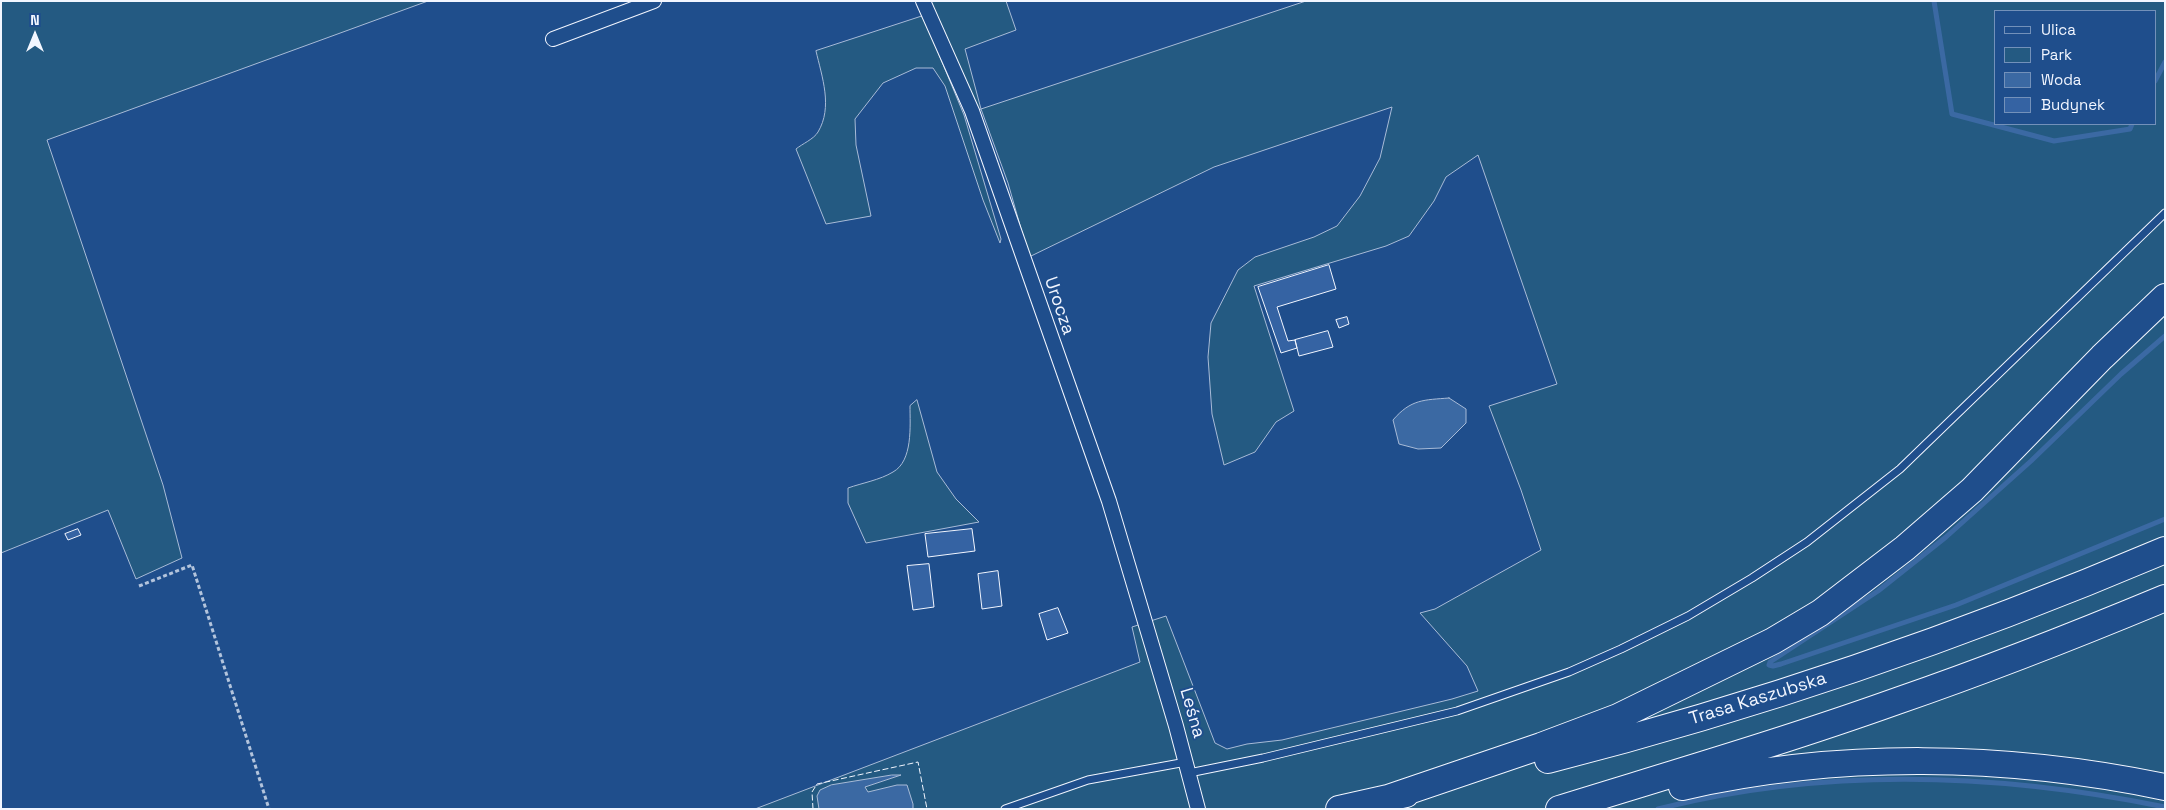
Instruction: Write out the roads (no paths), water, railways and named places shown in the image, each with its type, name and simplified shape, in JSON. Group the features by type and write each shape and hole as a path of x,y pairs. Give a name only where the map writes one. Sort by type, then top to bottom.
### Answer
{"highway":[{"path":"1388,798 1618,717 1773,641 1820,613 1905,548 1972,490 2102,357 2165,297"},
{"name":"Trasa Kaszubska","path":"1339,809 1467,780 1674,726 1835,675 2067,591 2165,550"},
{"path":"1559,809 1897,702 2023,655 2165,598"},
{"path":"1571,809 1738,776 1795,768 1881,762 1936,761 2027,766 2089,773 2165,786"}],"street":[{"path":"552,39 654,1"},
{"name":"Urocza","path":"923,1 972,111 1109,500 1147,627"},
{"name":"Leśna","path":"1147,627 1198,806"}],"lane":[{"path":"1005,809 1088,780 1272,756 1457,711 1568,672 1621,649 1688,616 1752,578 1807,542 1900,469 2165,213"}],"water":[{"path":"1449,398 1466,409 1466,423 1441,448 1418,449 1399,444 1393,420 1400,413 1418,402"},
{"path":"901,775 865,787 868,792 897,785 907,785 913,809 819,809 817,796 820,790 831,785"}],"waterway":[{"path":"1934,1 1952,114 2054,141 2130,129 2132,125"},
{"path":"2156,79 2165,62"},
{"path":"1769,665 1770,662 1878,591 1946,537 2031,461 2121,374 2165,336"},
{"path":"1769,665 1781,664 1956,605 2165,519"},
{"path":"1658,809 1721,795 1784,786 1848,781 1912,780 2039,787 2165,807"}]}
